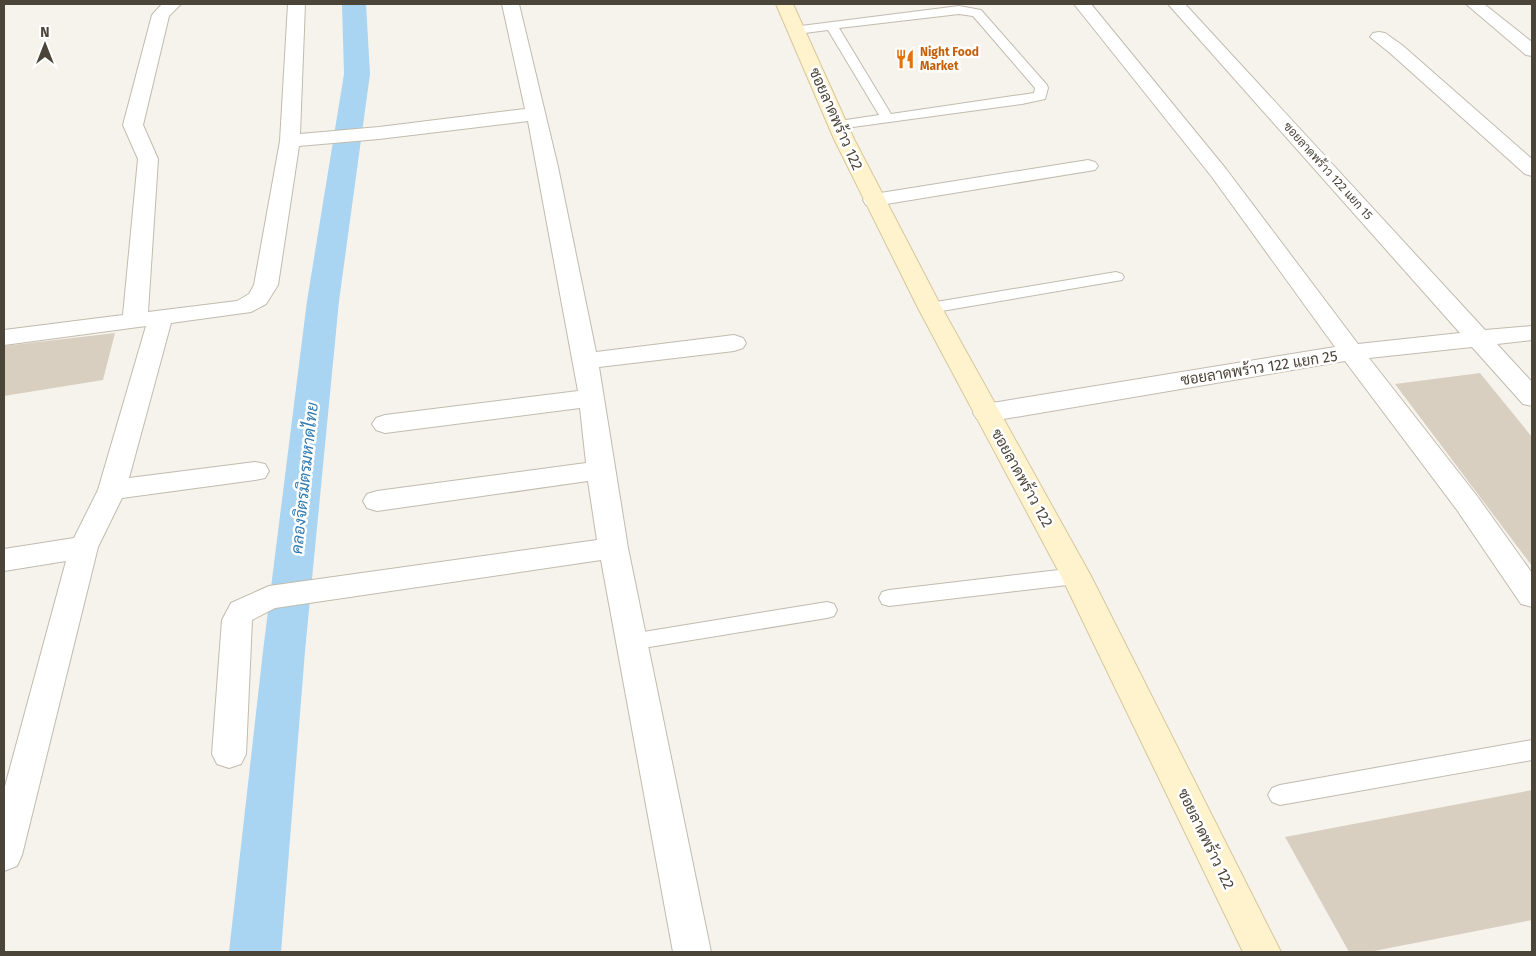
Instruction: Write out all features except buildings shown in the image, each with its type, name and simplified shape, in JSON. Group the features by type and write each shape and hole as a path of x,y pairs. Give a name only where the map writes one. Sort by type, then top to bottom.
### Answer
{"street":[{"path":"4,855 84,547 112,490 148,318 148,159 133,125 161,15 172,4"},
{"path":"4,337 243,307 258,299 266,286 290,141 296,4"},
{"path":"511,4 536,114 585,361 613,548 692,952"},
{"name":"ซอยลาดพร้าว 122","path":"784,4 874,200 986,413 1076,576 1262,952"},
{"path":"1082,4 1219,172 1351,352 1467,503 1532,596"},
{"name":"ซอยลาดพร้าว 122 แยก 15","path":"1176,4 1532,398"},
{"path":"1474,4 1532,51"},
{"path":"1379,37 1396,49 1532,170"},
{"path":"290,141 380,133 536,114"},
{"path":"874,200 1088,166"},
{"name":"ซอยลาดพร้าว 122 แยก 25","path":"986,413 1351,352 1532,333"},
{"path":"585,361 734,342"},
{"path":"385,424 592,398"},
{"path":"377,501 600,470"},
{"path":"112,490 255,471"},
{"path":"4,560 84,547"},
{"path":"229,754 237,620 242,612 269,597 613,548"}],"lane":[{"path":"797,30 959,10 978,13 1042,88 1040,96 1022,100 838,125"},
{"path":"832,26 887,118"},
{"path":"930,308 1116,277"},
{"path":"889,598 1076,576"},
{"path":"631,642 827,610"},
{"path":"1280,795 1532,750"}],"waterway":[{"name":"คลองจิตรมิตรมหาดไทย","path":"255,952 284,651 323,301 357,74 354,4"}],"place":[{"name":"Night Food Market","path":"905,59"}]}
